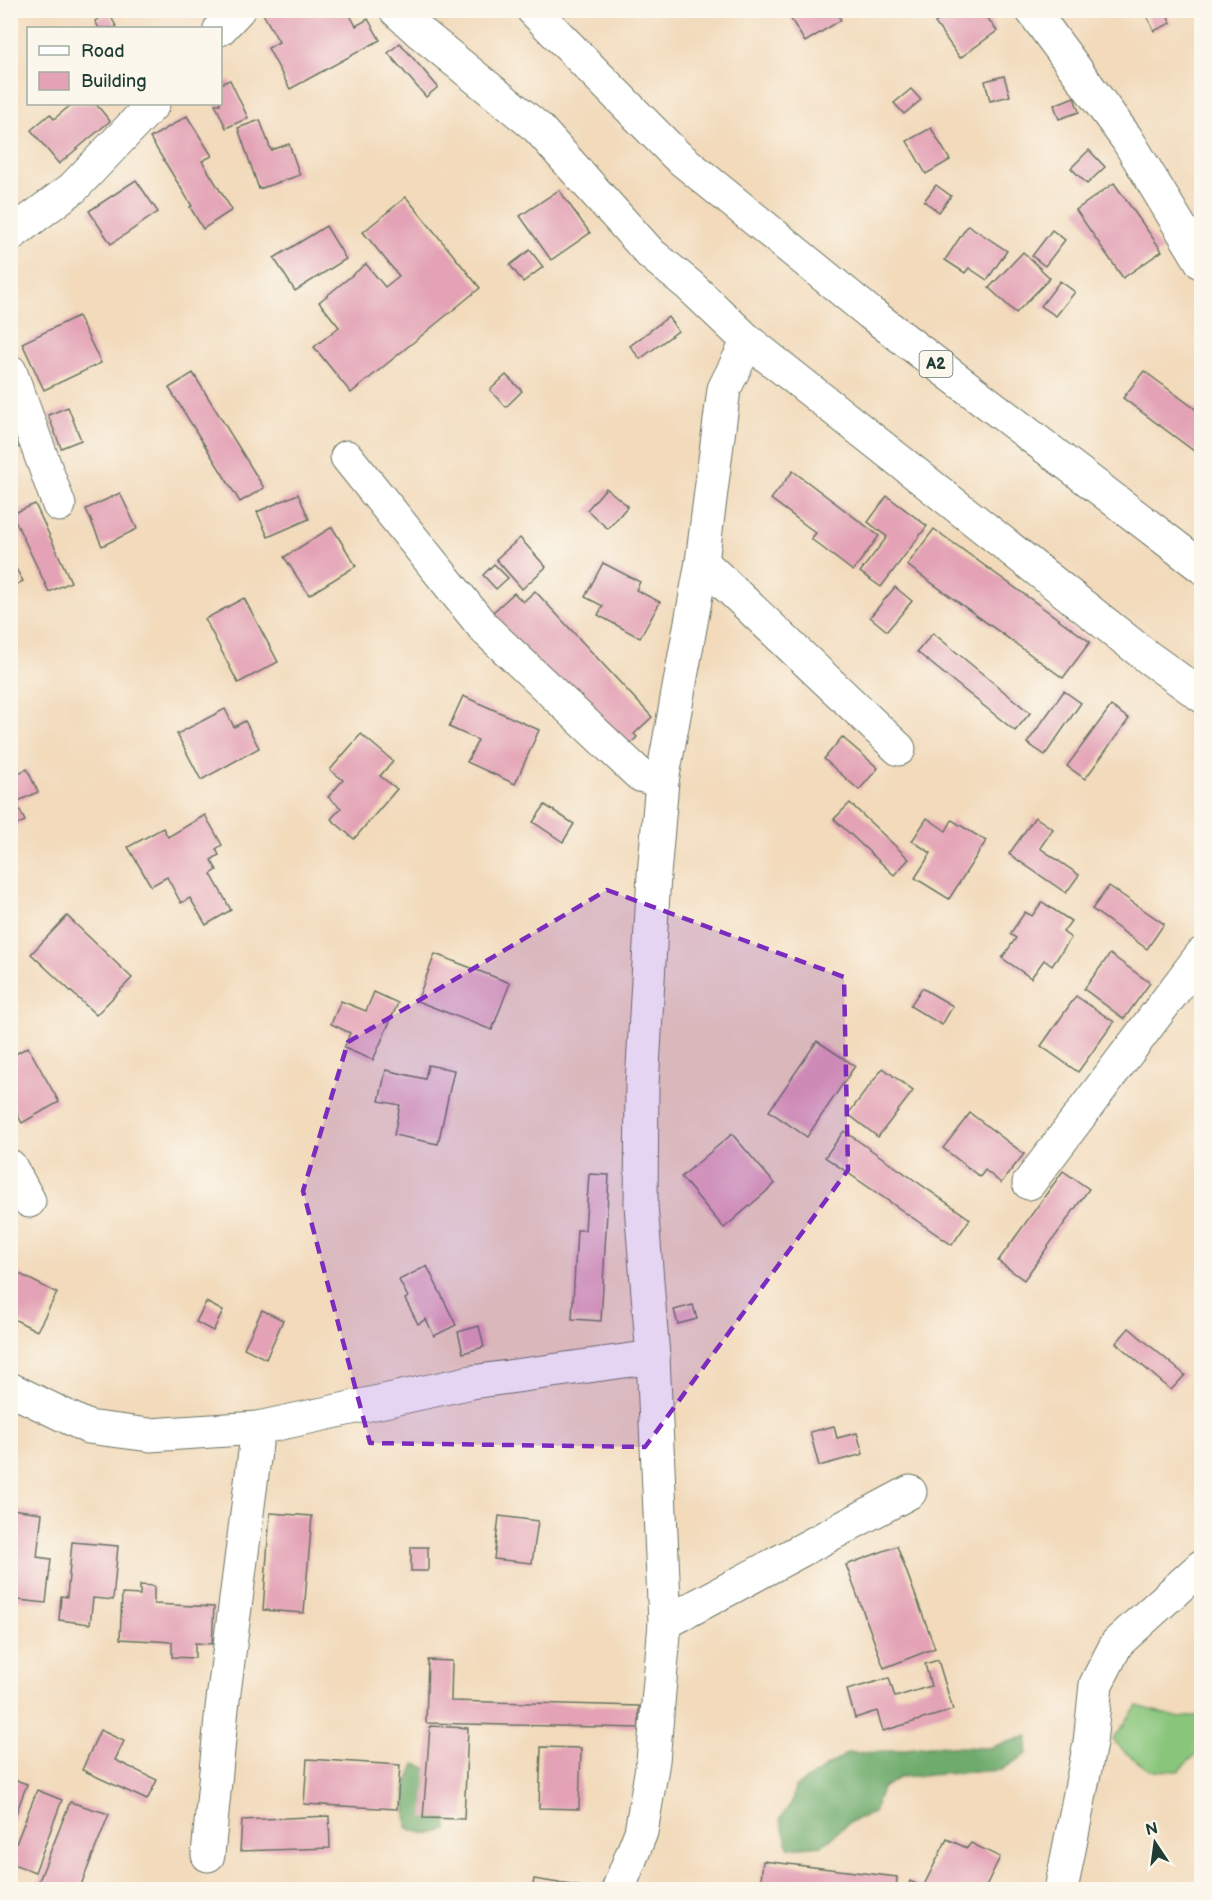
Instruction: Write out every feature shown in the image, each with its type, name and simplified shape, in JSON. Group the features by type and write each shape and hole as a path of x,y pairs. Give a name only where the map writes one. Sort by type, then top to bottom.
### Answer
{"street":[{"path":"222,27 238,10"},
{"path":"396,10 538,128 651,254 689,285 748,341 1145,655 1202,696"},
{"name":"A2","path":"533,10 676,155 870,314 1202,567"},
{"path":"1032,10 1127,139 1202,264"},
{"path":"10,235 73,188 152,105"},
{"path":"618,1890 641,1832 653,1761 665,1623 653,1357 640,1205 642,1085 654,875 662,781 702,562 724,388 748,341"},
{"path":"10,370 59,504"},
{"path":"347,457 485,629 640,775 662,781"},
{"path":"702,562 899,749"},
{"path":"1029,1183 1202,954"},
{"path":"10,1166 29,1201"},
{"path":"10,1389 88,1427 150,1435 258,1428 472,1382 653,1357"},
{"path":"208,1855 222,1708 258,1428"},
{"path":"665,1623 910,1492"},
{"path":"1061,1890 1090,1743 1096,1684 1117,1643 1202,1566"}],"highlighted area":[{"path":"607,890 844,977 848,1170 645,1447 370,1443 303,1191 348,1042"}],"green space":[{"path":"1137,1706 1180,1718 1201,1715 1201,1750 1178,1771 1149,1770 1113,1740"},
{"path":"1028,1736 1027,1754 1001,1770 900,1777 882,1788 873,1813 849,1822 823,1845 789,1848 780,1819 792,1802 795,1787 848,1753 883,1752 929,1746 988,1748"},
{"path":"415,1764 427,1768 447,1818 447,1830 426,1833 407,1827 405,1790"}],"building":[{"path":"264,10 347,10 356,26 368,19 380,40 290,89 268,48 279,42 262,12"},
{"path":"798,10 835,10 841,20 805,42 789,16"},
{"path":"952,10 982,10 997,31 960,58 935,23"},
{"path":"1144,10 1165,10 1171,23 1154,31"},
{"path":"109,13 116,27 98,27 95,21"},
{"path":"400,43 438,87 426,97 388,53"},
{"path":"1004,76 1010,96 990,101 985,81"},
{"path":"230,80 248,118 226,128 215,105 222,105 222,83"},
{"path":"911,89 921,100 904,114 894,103"},
{"path":"1074,97 1079,112 1059,119 1054,105"},
{"path":"71,105 97,105 110,121 59,164 31,130 50,114 54,119"},
{"path":"187,116 212,156 202,161 232,210 203,229 190,207 192,206 150,138"},
{"path":"260,120 271,150 289,144 300,175 259,189 238,128"},
{"path":"931,128 950,160 926,174 907,141"},
{"path":"1089,150 1105,167 1087,184 1071,168"},
{"path":"136,180 158,212 111,244 89,211"},
{"path":"1114,183 1162,251 1123,278 1076,210"},
{"path":"936,185 951,196 939,212 924,201"},
{"path":"559,190 590,233 551,260 520,216"},
{"path":"406,197 480,288 351,393 314,347 339,327 319,302 366,264 385,287 399,276 363,232"},
{"path":"968,225 1007,251 987,280 969,268 965,273 945,260"},
{"path":"326,226 346,259 295,291 274,258"},
{"path":"1052,230 1065,240 1045,266 1032,256"},
{"path":"530,250 543,267 523,282 510,265"},
{"path":"1023,252 1050,278 1016,313 989,288"},
{"path":"1060,281 1075,292 1056,316 1041,306"},
{"path":"78,316 101,363 44,390 22,343"},
{"path":"668,317 678,331 640,359 630,346"},
{"path":"1144,371 1202,414 1202,457 1123,398"},
{"path":"193,373 264,488 240,502 169,388"},
{"path":"506,375 522,391 506,407 490,390"},
{"path":"68,407 81,440 61,448 48,415"},
{"path":"10,420 20,447 10,450"},
{"path":"793,471 879,536 853,571 811,539 816,533 771,499"},
{"path":"606,488 628,506 608,529 587,510"},
{"path":"120,493 137,529 102,546 86,509"},
{"path":"298,494 309,519 268,537 257,512"},
{"path":"887,496 927,526 881,587 860,572 887,537 868,522"},
{"path":"35,504 71,582 49,592 12,514"},
{"path":"332,527 356,566 309,595 284,557"},
{"path":"934,529 1090,642 1063,678 907,565"},
{"path":"520,538 546,567 522,589 496,559"},
{"path":"10,558 23,581 10,588"},
{"path":"603,563 640,582 636,590 660,602 640,638 598,615 603,606 585,597"},
{"path":"494,564 508,578 496,589 483,575"},
{"path":"895,587 912,601 887,631 870,617"},
{"path":"535,591 652,717 634,734 637,737 622,752 492,613 514,593 523,602"},
{"path":"244,598 278,662 238,683 205,619"},
{"path":"933,633 1030,713 1015,731 917,652"},
{"path":"1064,691 1081,703 1045,755 1027,743"},
{"path":"463,696 539,730 515,784 467,762 478,740 449,727"},
{"path":"1111,706 1129,719 1085,779 1067,766"},
{"path":"225,709 234,727 245,721 259,748 201,780 177,734"},
{"path":"361,734 393,761 380,776 397,789 354,839 331,819 341,808 328,797 343,780 330,770"},
{"path":"842,737 878,768 859,790 824,759"},
{"path":"27,769 38,792 16,802 25,821 10,828 10,777"},
{"path":"850,803 909,859 894,875 834,819"},
{"path":"545,805 574,824 563,842 533,822"},
{"path":"205,815 222,845 216,849 219,855 211,860 217,870 211,874 231,910 206,925 190,898 181,903 167,877 151,886 128,847 163,828 168,837"},
{"path":"1035,817 1053,829 1040,848 1079,875 1066,893 1009,854"},
{"path":"927,818 946,831 952,820 986,841 949,899 915,878 931,853 912,841"},
{"path":"1109,886 1164,924 1147,949 1092,909"},
{"path":"1042,902 1071,921 1063,932 1071,938 1052,966 1044,960 1031,978 1002,958 1016,938 1010,934 1025,912 1032,916"},
{"path":"67,916 132,978 96,1015 31,954"},
{"path":"435,954 510,983 492,1030 417,1001"},
{"path":"1110,954 1150,983 1124,1019 1084,989"},
{"path":"922,988 953,1006 942,1025 910,1006"},
{"path":"374,992 398,1003 373,1060 344,1048 350,1033 331,1024 341,1001 366,1011"},
{"path":"1076,996 1114,1022 1078,1072 1041,1046"},
{"path":"817,1041 855,1066 807,1137 769,1111"},
{"path":"28,1047 59,1102 22,1123 10,1102 10,1057"},
{"path":"428,1065 454,1070 438,1144 394,1135 400,1105 379,1101 386,1070 425,1079"},
{"path":"883,1068 913,1091 878,1137 848,1114"},
{"path":"970,1113 1024,1154 1001,1183 985,1170 980,1177 943,1148"},
{"path":"844,1131 970,1219 952,1245 825,1157"},
{"path":"732,1134 775,1184 724,1228 681,1177"},
{"path":"1063,1171 1089,1189 1024,1280 998,1261"},
{"path":"589,1174 609,1175 601,1321 572,1319 577,1230 585,1230"},
{"path":"427,1266 456,1325 434,1336 426,1319 418,1324 405,1299 408,1297 399,1280"},
{"path":"10,1269 57,1293 37,1331 10,1317"},
{"path":"206,1302 223,1311 213,1331 196,1322"},
{"path":"693,1305 697,1319 678,1324 674,1310"},
{"path":"262,1310 283,1320 266,1359 244,1348"},
{"path":"479,1326 484,1347 463,1353 458,1332"},
{"path":"1129,1328 1185,1375 1171,1390 1116,1343"},
{"path":"834,1426 837,1438 857,1433 863,1454 819,1466 810,1432"},
{"path":"10,1509 42,1513 37,1557 51,1559 46,1603 10,1599"},
{"path":"270,1513 312,1516 304,1613 263,1610"},
{"path":"499,1516 538,1521 532,1563 494,1559"},
{"path":"72,1542 118,1546 113,1600 93,1598 90,1624 59,1620 61,1596 67,1597"},
{"path":"897,1546 935,1648 884,1668 846,1565"},
{"path":"411,1547 428,1547 428,1571 411,1571"},
{"path":"140,1585 154,1586 154,1604 214,1607 212,1644 195,1643 195,1658 172,1657 172,1642 120,1639 122,1594 140,1595"},
{"path":"428,1660 452,1661 451,1701 639,1706 639,1728 426,1723"},
{"path":"938,1660 953,1710 883,1731 877,1711 855,1718 847,1690 889,1678 895,1697 931,1686 925,1664"},
{"path":"430,1726 468,1728 464,1819 423,1818"},
{"path":"100,1730 124,1741 115,1760 157,1780 147,1800 82,1770"},
{"path":"541,1747 581,1748 579,1809 539,1808"},
{"path":"307,1759 400,1765 397,1809 304,1804"},
{"path":"10,1778 27,1784 11,1827 10,1827"},
{"path":"37,1790 62,1800 35,1872 10,1863 10,1859"},
{"path":"70,1802 109,1814 79,1890 45,1890 37,1886"},
{"path":"329,1816 330,1848 240,1851 242,1820"},
{"path":"947,1839 967,1848 971,1843 1000,1857 984,1890 906,1890 910,1881 923,1887"},
{"path":"763,1861 897,1877 896,1890 778,1890 760,1887"},
{"path":"534,1879 583,1887 583,1890 532,1890"}]}
